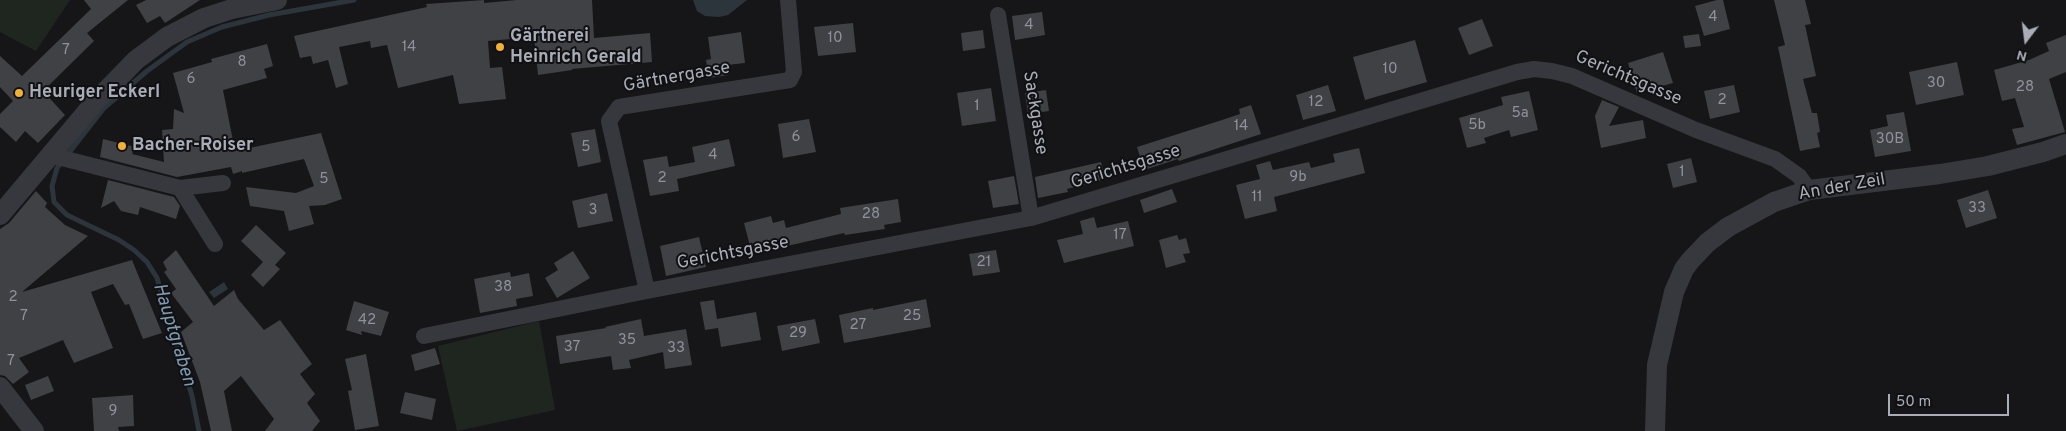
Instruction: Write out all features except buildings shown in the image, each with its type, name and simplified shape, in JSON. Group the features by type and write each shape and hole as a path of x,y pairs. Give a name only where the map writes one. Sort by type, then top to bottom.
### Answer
{"street":[{"name":"Gärtnergasse","path":"647,291 609,121 620,107 790,80 794,72 788,0"},
{"path":"0,216 96,101 136,60 167,37 204,18 265,1"},
{"name":"Sackgasse","path":"998,15 1031,218"},
{"name":"Gerichtsgasse","path":"424,336 647,291 1031,218 1516,72 1534,69 1552,70 1572,76 1696,130 1775,159 1799,176 1809,190"},
{"name":"An der Zeil","path":"1655,431 1657,365 1669,310 1684,269 1702,247 1728,227 1772,203 1809,190 1940,174 1988,166 2066,144"},
{"path":"50,155 180,188 223,183"},
{"path":"180,188 215,244"},
{"path":"0,387 34,431"}],"shaded area":[{"path":"0,0 70,0 36,51 0,32"},
{"path":"693,0 747,0 728,15 719,17 705,16 697,11"},
{"path":"224,282 228,289 214,298 209,292"},
{"path":"539,321 555,410 457,431 438,346"}],"waterway":[{"name":"Hauptgraben","path":"199,431 192,396 157,278 147,262 134,250 119,240 67,215 54,202 52,186 57,168 104,108 147,71 187,42 222,27 269,15 354,0"}],"place":[{"name":"Gärtnerei Heinrich Gerald","path":"500,47"},
{"name":"Heuriger Eckerl","path":"19,93"},
{"name":"Bacher-Roiser","path":"122,146"}]}
